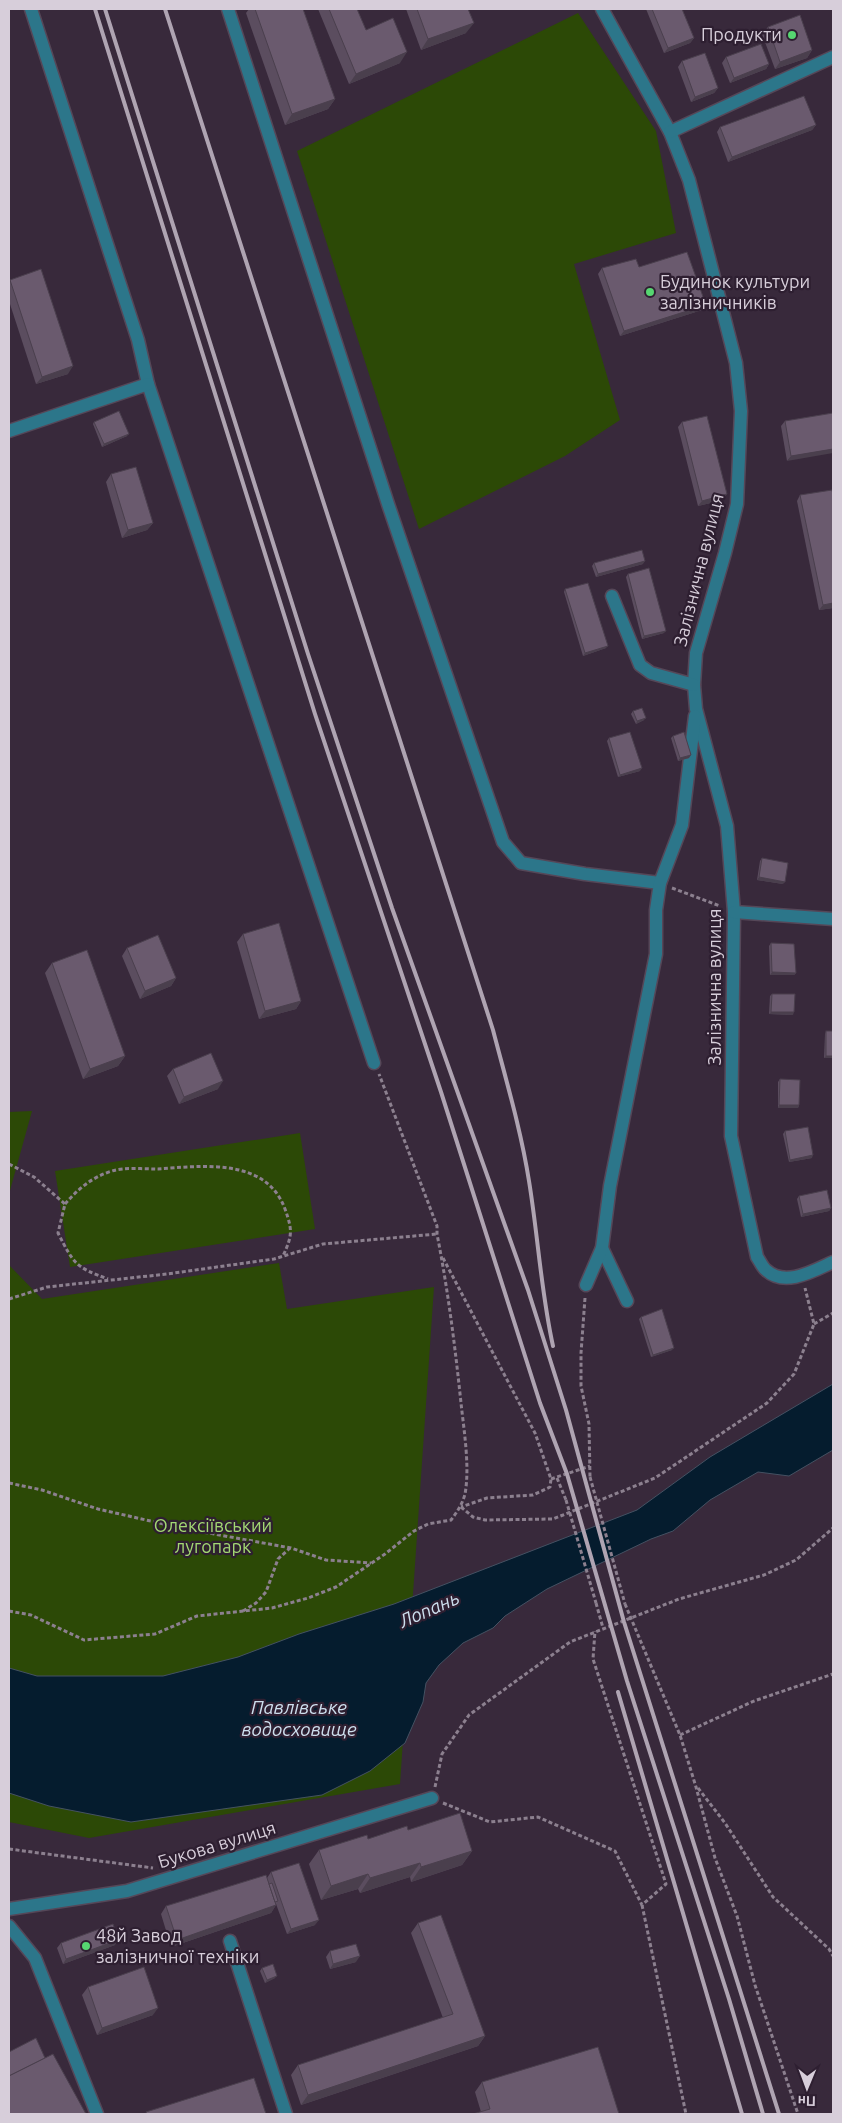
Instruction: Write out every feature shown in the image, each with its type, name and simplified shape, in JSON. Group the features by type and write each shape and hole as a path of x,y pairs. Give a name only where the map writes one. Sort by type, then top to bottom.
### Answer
{"street":[{"path":"31,9 138,340 148,384 374,1063"},
{"path":"228,9 388,504 503,842 522,863 585,874 660,883"},
{"name":"Залізнична вулиця","path":"602,9 670,132 689,180 736,362 741,410 737,504 696,653 694,685 696,709 727,826 734,912 731,1136 757,1257 766,1271 781,1278 801,1276"},
{"path":"670,132 833,57"},
{"path":"9,431 148,384"},
{"path":"612,596 640,665 651,673 694,685"},
{"path":"586,1284 602,1248 610,1186 656,954 656,910 660,883 682,825 696,709"},
{"path":"734,912 833,918"},
{"path":"602,1248 627,1301"},
{"path":"801,1276 833,1262"},
{"name":"Букова вулиця","path":"9,1910 127,1891 432,1798"},
{"path":"9,1926 35,1958 97,2114"},
{"path":"230,1941 286,2114"}],"path":[{"path":"660,883 734,912"},
{"path":"9,1611 30,1615 84,1640 155,1634 197,1616 272,1608 308,1598 336,1587 414,1531 428,1524 451,1520 461,1507 465,1492 465,1438 453,1327 437,1226 374,1063"},
{"path":"9,1164 34,1177 66,1204"},
{"path":"111,1280 89,1272 72,1260 58,1233 66,1204 82,1185 112,1171 214,1166 250,1172 271,1185 283,1203 291,1226 291,1238 283,1256"},
{"path":"9,1299 48,1287 186,1272 283,1256 323,1244 437,1234"},
{"path":"441,1254 535,1433 551,1479 550,1487 533,1494 487,1498 461,1507"},
{"path":"461,1507 473,1517 485,1520 553,1519 655,1478 767,1403 794,1374 814,1324 801,1276"},
{"path":"586,1284 581,1353 581,1386 589,1424 590,1477 625,1604 680,1735 696,1787 714,1858 737,1916 755,1985 798,2114"},
{"path":"814,1324 833,1313"},
{"path":"551,1479 590,1466"},
{"path":"557,1478 566,1500 603,1628"},
{"path":"9,1483 42,1490 98,1509 182,1528 291,1548 326,1560 371,1563"},
{"path":"686,2114 642,1905 615,1851 538,1817 490,1822 432,1798 442,1754 469,1715 570,1642 678,1599 764,1575 796,1560 833,1528"},
{"path":"242,1611 256,1603 266,1592 278,1559 291,1548"},
{"path":"595,1631 593,1658 666,1884 642,1905"},
{"path":"680,1735 754,1702 833,1674"},
{"path":"696,1787 726,1823 773,1897 829,1949 833,1956"},
{"path":"9,1849 159,1868"}],"green space":[{"path":"578,13 656,131 676,233 574,264 620,420 565,456 419,529 297,151"},
{"path":"32,1111 9,1194 9,1112"},
{"path":"300,1133 315,1229 70,1267 55,1171"},
{"name":"Олексіївський лугопарк","path":"279,1263 287,1309 434,1287 400,1784 89,1838 9,1822 9,1265 42,1299"}],"water":[{"name":"Павлівське водосховище","path":"833,1384 833,1450 789,1476 758,1472 710,1500 673,1531 651,1539 547,1589 505,1616 493,1628 463,1643 439,1665 426,1683 423,1702 405,1743 370,1771 322,1795 131,1822 49,1806 9,1793 9,1668 37,1676 163,1676 238,1657 299,1634 394,1604 637,1510 710,1457"}],"building":[{"path":"255,9 303,9 335,99 292,114"},
{"path":"329,9 357,9 366,30 393,18 407,52 356,74"},
{"path":"417,9 468,9 474,23 428,39"},
{"path":"652,9 682,9 694,38 668,48"},
{"path":"800,15 812,50 780,62 768,27"},
{"path":"761,44 769,64 734,78 726,57"},
{"path":"705,53 718,88 695,97 682,61"},
{"path":"804,96 816,125 732,157 720,127"},
{"name":"Будинок культури залізничників","path":"687,252 706,305 624,331 602,268 636,259 639,267"},
{"path":"41,269 73,366 42,377 10,280"},
{"path":"119,411 129,434 104,444 94,422"},
{"path":"833,413 833,449 791,456 785,421"},
{"path":"707,416 727,494 702,501 682,422"},
{"path":"136,467 153,523 128,530 111,474"},
{"path":"832,490 833,603 823,605 800,495"},
{"path":"642,550 645,561 598,574 594,563"},
{"path":"649,568 666,631 644,636 628,574"},
{"path":"588,583 608,646 585,653 565,589"},
{"path":"642,708 646,718 637,721 633,711"},
{"path":"630,732 642,768 620,775 609,738"},
{"path":"684,732 691,755 680,758 673,736"},
{"path":"762,858 788,863 785,882 759,877"},
{"path":"279,923 301,1001 265,1011 243,934"},
{"path":"158,935 176,978 145,991 127,948"},
{"path":"771,943 794,944 796,973 772,972"},
{"path":"87,950 125,1056 90,1069 52,963"},
{"path":"772,994 795,994 794,1012 771,1012"},
{"path":"826,1031 833,1031 833,1056 826,1056"},
{"path":"211,1053 223,1081 184,1097 173,1069"},
{"path":"780,1079 800,1080 799,1105 779,1105"},
{"path":"808,1127 813,1155 790,1160 785,1131"},
{"path":"827,1190 831,1208 803,1214 799,1196"},
{"path":"662,1309 674,1348 653,1355 641,1317"},
{"path":"460,1813 472,1851 421,1867 420,1863 370,1878 368,1874 331,1886 319,1850 367,1835 368,1839 407,1826 408,1830"},
{"path":"299,1863 319,1920 291,1929 271,1872"},
{"path":"266,1875 276,1905 177,1940 166,1906"},
{"path":"272,1883 278,1901 275,1902 269,1884"},
{"path":"441,1915 485,2036 308,2095 298,2065 453,2014 418,1923"},
{"name":"48й Завод залізничної техніки","path":"113,1924 118,1940 66,1959 61,1943"},
{"path":"356,1944 360,1956 333,1964 330,1951"},
{"path":"273,1964 277,1976 267,1980 262,1968"},
{"path":"144,1967 158,2008 102,2028 88,1987"},
{"path":"36,2038 45,2058 9,2076 9,2052"},
{"path":"598,2047 619,2114 473,2114 490,2109 482,2082"},
{"path":"53,2054 86,2114 9,2114 9,2076"},
{"path":"254,2078 266,2114 147,2114 146,2112"}],"railway":[{"path":"95,9 315,714 441,1092 540,1403 567,1474 627,1681 729,1999 763,2114"},
{"path":"105,9 308,654 392,908 528,1290 566,1410 624,1622 779,2114"},
{"path":"165,9 493,1030 526,1162 545,1305 553,1346"},
{"path":"618,1692 742,2114"}],"place":[{"name":"Продукти","path":"792,35"},
{"name":"Будинок культури залізничників","path":"650,292"},
{"name":"48й Завод залізничної техніки","path":"86,1946"}],"water label":[{"name":"Лопань","path":"429,1609"}]}
